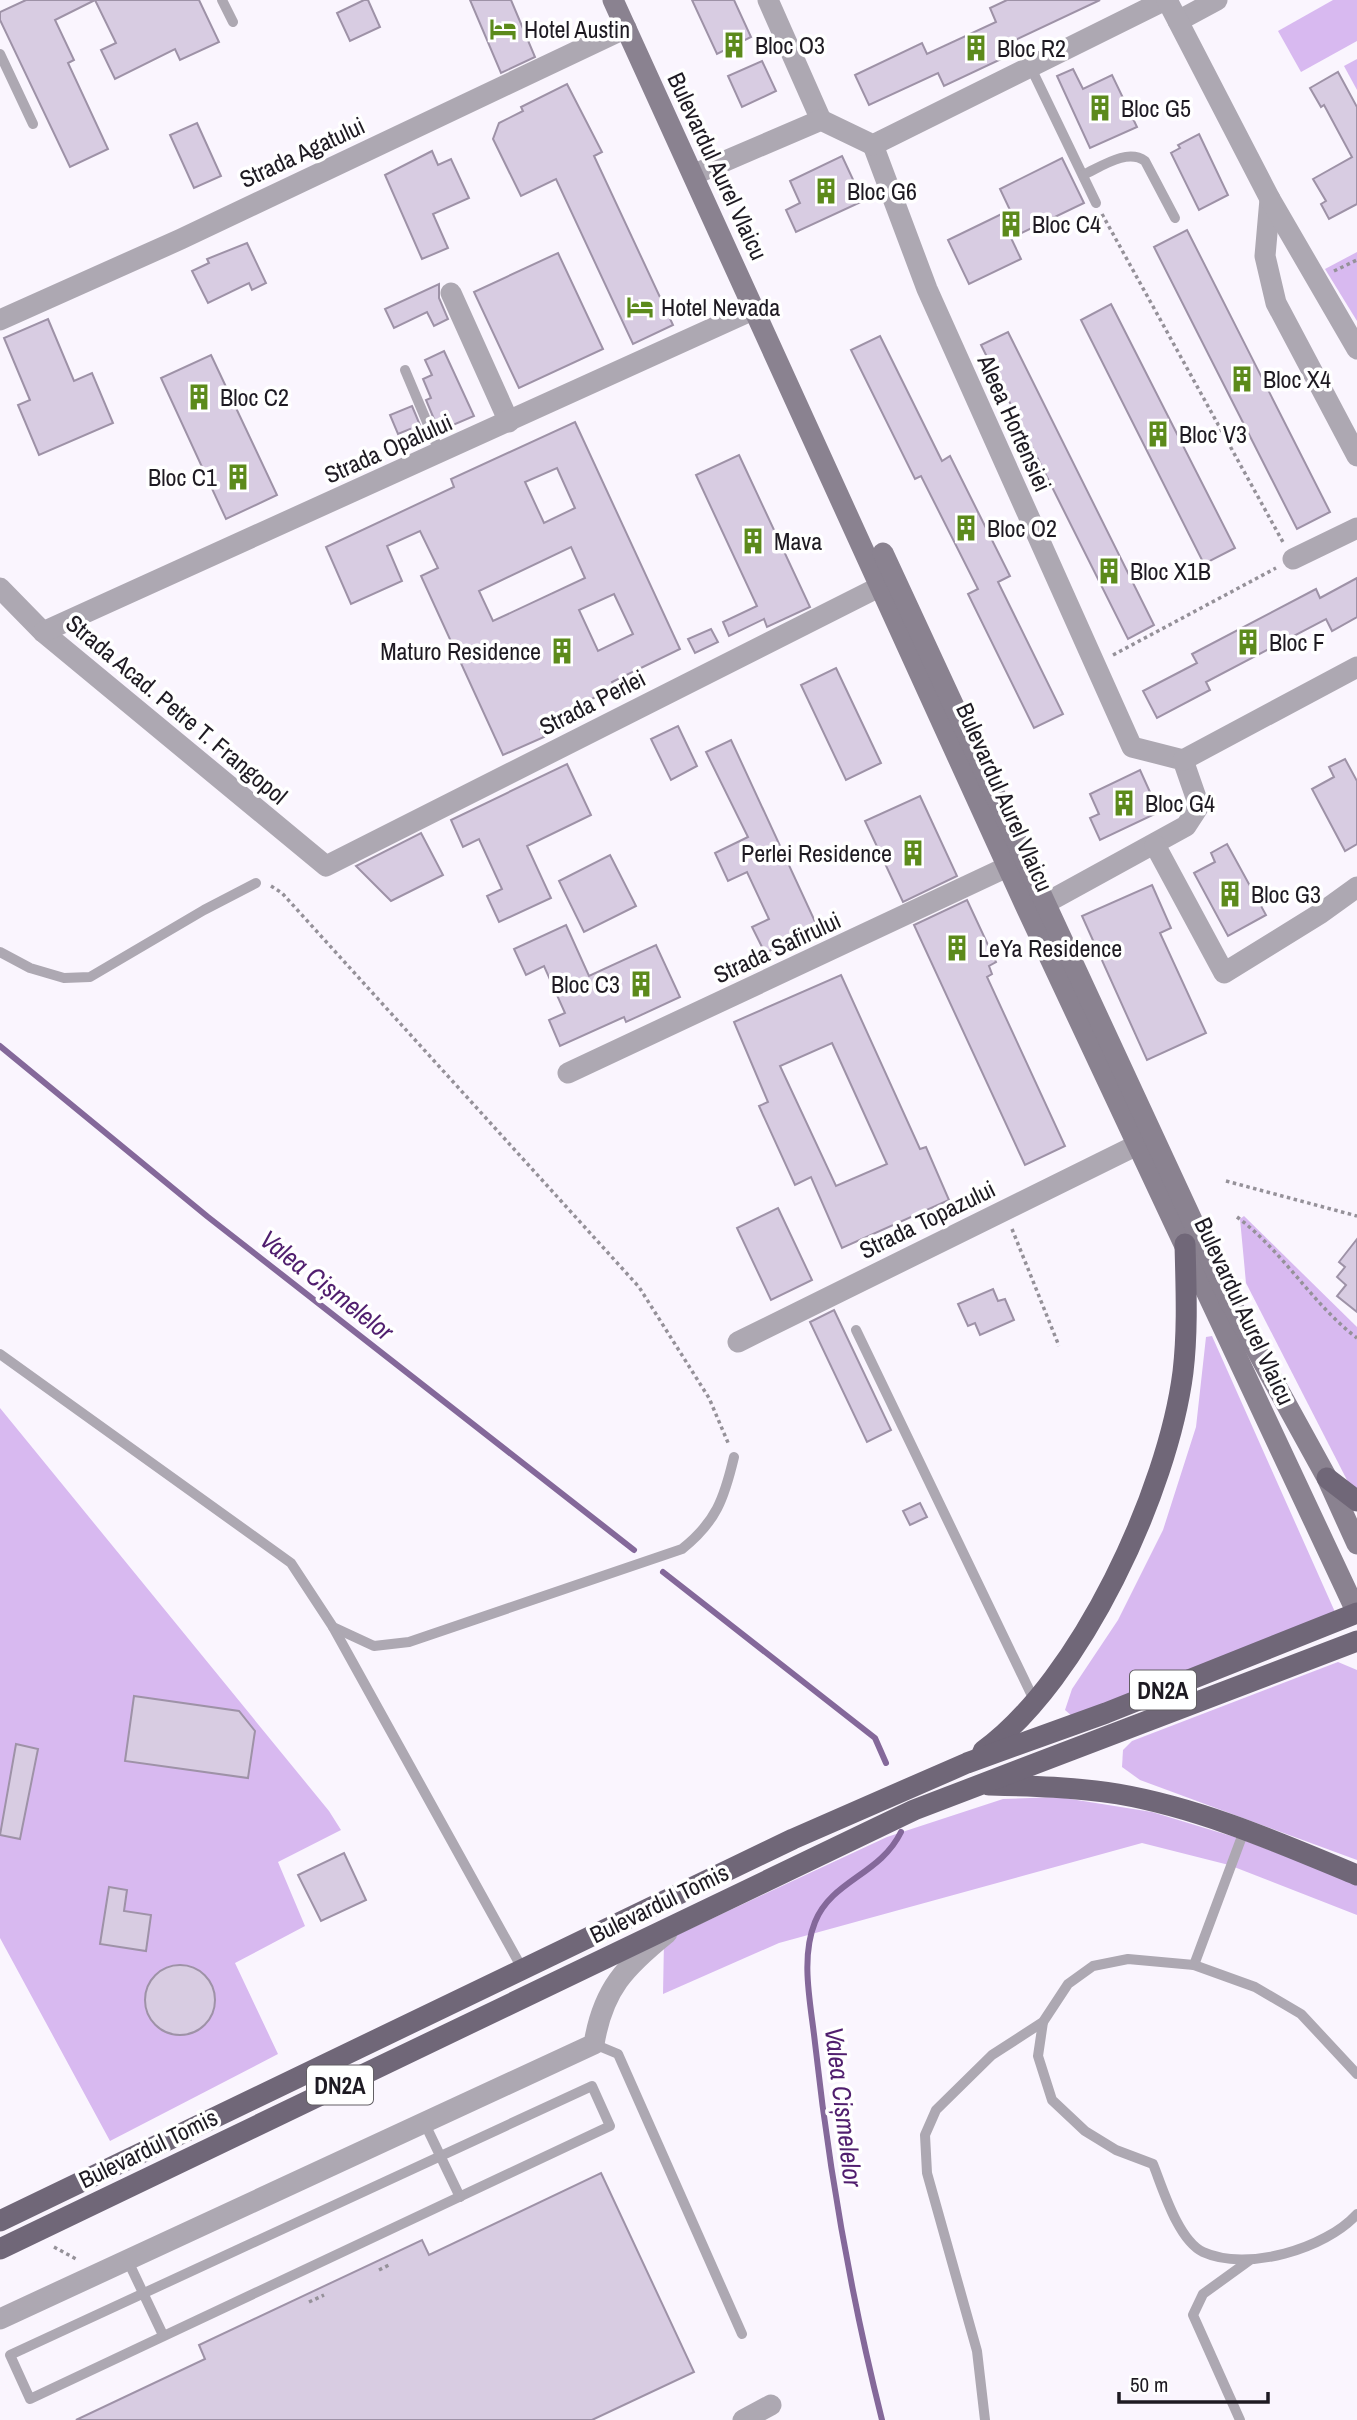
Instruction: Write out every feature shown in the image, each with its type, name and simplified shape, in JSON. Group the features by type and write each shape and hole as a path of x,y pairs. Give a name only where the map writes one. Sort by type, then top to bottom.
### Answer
{"main road":[{"name":"Bulevardul Aurel Vlaicu","path":"613,0 1007,867 1357,1613"},
{"name":"Bulevardul Aurel Vlaicu","path":"623,0 1230,1302 1326,1478 1357,1544"},
{"path":"967,1763 997,1741 1035,1703 1076,1644 1115,1578 1144,1513 1169,1445 1183,1372 1187,1307 1185,1244"},
{"path":"1326,1478 1357,1501"},
{"name":"Bulevardul Tomis","path":"0,2221 793,1839 967,1763 1106,1713 1357,1613"},
{"name":"Bulevardul Tomis","path":"0,2249 803,1861 976,1784 1357,1641"},
{"path":"976,1784 1117,1794 1162,1804 1244,1830 1357,1875"}],"street":[{"path":"768,0 821,120 873,145 1166,0 1270,199 1357,349"},
{"path":"1178,21 1217,0"},
{"name":"Strada Agatului","path":"0,320 181,239 626,28"},
{"path":"702,171 821,120"},
{"name":"Aleea Hortensiei","path":"873,145 927,289 1132,747 1184,760"},
{"path":"1270,199 1265,256 1276,303 1357,456"},
{"path":"452,293 509,422"},
{"name":"Strada Opalului","path":"43,632 755,309"},
{"path":"1293,559 1357,528"},
{"name":"Strada Perlei","path":"326,866 881,586"},
{"name":"Strada Acad. Petre T. Frangopol","path":"0,588 43,632 326,866"},
{"path":"1044,904 1186,826 1199,806 1184,760 1357,667"},
{"path":"1155,845 1224,973 1321,913 1357,887"},
{"name":"Strada Safirului","path":"568,1073 1007,867"},
{"name":"Strada Topazului","path":"738,1342 1139,1144"},
{"path":"0,2319 594,2044 605,2007 621,1973 680,1922"},
{"path":"743,2420 771,2405"}],"lane":[{"path":"222,0 233,22"},
{"path":"0,54 33,124"},
{"path":"1031,68 1096,203"},
{"path":"1083,175 1129,155 1138,156 1145,161 1175,218"},
{"path":"405,370 440,453"},
{"path":"0,952 30,968 64,978 90,977 204,910 256,883"},
{"path":"856,1330 1035,1703"},
{"path":"0,1354 291,1563 333,1628 523,1970"},
{"path":"333,1628 374,1646 409,1642 682,1549 705,1531 727,1487 734,1457"},
{"path":"1194,1965 1244,1830"},
{"path":"985,2420 977,2351 927,2173 925,2135 936,2110 992,2055 1043,2022 1068,1984 1093,1966 1128,1959 1194,1965 1255,1987 1301,2014 1357,2074"},
{"path":"1043,2022 1038,2056 1052,2100 1085,2131 1116,2150 1153,2164 1175,2221 1202,2251 1250,2260 1307,2248 1345,2227 1357,2214"},
{"path":"594,2044 618,2054 742,2334"},
{"path":"592,2086 610,2126 30,2399 10,2355 440,2156 592,2086"},
{"path":"424,2122 460,2197"},
{"path":"127,2259 163,2335"},
{"path":"1240,2420 1193,2315 1203,2294 1250,2260"}],"path":[{"path":"1094,666 1293,559 1188,374 1096,203"},
{"path":"1323,277 1357,260"},
{"path":"256,883 266,883 282,892 639,1287 709,1398 734,1457"},
{"path":"1226,1181 1357,1216"},
{"path":"1005,1210 1059,1346"},
{"path":"1237,1217 1285,1264 1337,1323 1357,1338"},
{"path":"49,2244 86,2264"},
{"path":"379,2270 391,2264"},
{"path":"309,2302 324,2295"}],"shaded area":[{"path":"1333,0 1357,0 1357,41 1301,72 1278,31"},
{"path":"1357,59 1357,90 1344,66"},
{"path":"1357,252 1357,321 1325,269"},
{"path":"1244,1216 1357,1327 1357,1492 1349,1484 1246,1283 1240,1219"},
{"path":"1212,1336 1335,1612 1073,1717 1065,1710 1072,1689 1118,1620 1163,1530 1196,1427 1206,1337"},
{"path":"0,1408 329,1811 341,1830 278,1862 305,1926 235,1963 278,2054 110,2141 0,1938"},
{"path":"1338,1662 1357,1670 1357,1860 1140,1780 1122,1767 1123,1750 1132,1741"},
{"path":"1058,1797 1152,1812 1241,1839 1357,1884 1357,1915 1229,1865 1142,1843 779,1943 663,1994 664,1941 887,1837 1003,1799"}],"building":[{"path":"26,0 95,0 55,20 74,60 68,63 108,149 70,167 0,20 0,12"},
{"path":"95,0 199,0 219,42 180,60 175,49 115,79 101,50 116,43"},
{"path":"368,0 380,27 350,41 337,13"},
{"name":"Hotel Austin","path":"470,0 511,0 535,57 501,73"},
{"path":"692,0 734,0 751,37 717,54"},
{"name":"Bloc R2","path":"1007,0 1100,0 1009,43 1014,53 944,86 938,73 869,105 855,75 922,43 927,54 996,22 990,8"},
{"path":"762,61 776,91 742,107 728,76"},
{"name":"Bloc G5","path":"1073,69 1083,89 1112,75 1137,127 1090,148 1057,76"},
{"path":"1338,72 1357,107 1357,204 1329,219 1321,204 1326,201 1313,179 1352,157 1324,105 1321,107 1310,88"},
{"path":"567,84 602,152 594,156 673,325 633,344 556,179 521,196 493,139 499,123 523,111 521,107"},
{"path":"197,123 221,176 194,188 170,135"},
{"path":"1199,134 1228,195 1199,210 1171,153 1180,148 1178,145"},
{"path":"432,151 438,165 451,159 469,198 433,214 448,248 422,259 385,175"},
{"name":"Bloc G6","path":"842,156 863,201 796,232 786,210 800,203 790,181"},
{"name":"Bloc C4","path":"1062,158 1084,203 1011,238 1021,259 969,284 948,240 1010,210 1000,189"},
{"name":"Bloc X4","path":"1187,230 1330,512 1297,529 1154,247"},
{"path":"247,243 266,283 252,290 249,283 208,303 192,271 209,263 207,259"},
{"path":"558,253 603,349 519,388 474,292"},
{"path":"439,284 439,298 448,319 434,326 427,312 394,328 385,309"},
{"name":"Bloc V3","path":"1111,304 1235,548 1204,564 1081,320"},
{"path":"48,319 74,381 92,373 113,423 39,455 18,405 30,400 4,338"},
{"path":"1008,332 1154,625 1128,639 981,345"},
{"name":"Bloc O2","path":"880,336 942,461 950,456 1010,576 998,582 1063,714 1034,728 968,594 978,589 921,476 915,479 851,350"},
{"path":"444,351 474,416 439,431 426,400 431,398 423,379 432,375 425,360"},
{"path":"211,355 277,495 226,519 161,378"},
{"path":"412,406 425,437 415,441 410,429 398,434 390,415"},
{"path":"575,422 680,649 612,682 615,688 538,724 544,737 503,755 421,576 438,568 420,531 387,546 402,581 351,604 326,547 454,487 451,479","holes":["557,468 575,508 544,523 525,482","571,547 585,578 493,621 479,591","614,594 633,634 598,651 579,610"]},
{"name":"Mava","path":"739,455 810,607 767,627 764,619 729,636 723,622 757,606 696,475"},
{"name":"Bloc F","path":"1357,578 1357,617 1332,631 1326,619 1206,682 1210,690 1157,718 1143,691 1197,663 1192,654 1316,589 1320,598"},
{"path":"711,629 718,642 695,653 688,639"},
{"path":"836,668 881,763 846,780 801,685"},
{"path":"678,726 697,766 671,780 651,739"},
{"path":"731,740 818,928 765,953 752,927 769,919 747,872 728,881 715,853 748,837 706,752"},
{"path":"1345,759 1357,781 1357,844 1345,851 1312,789 1334,777 1329,767"},
{"path":"567,764 591,815 527,846 551,898 499,922 487,896 502,889 479,839 463,847 451,820"},
{"name":"Bloc G4","path":"1140,770 1159,812 1100,840 1090,818 1099,814 1090,794"},
{"name":"Perlei Residence","path":"920,796 957,876 903,902 865,821"},
{"path":"421,833 443,875 391,901 356,866"},
{"name":"Bloc G3","path":"1227,844 1266,915 1228,936 1194,873 1215,862 1211,853"},
{"path":"610,855 636,906 584,932 559,881"},
{"path":"1152,885 1171,928 1160,933 1206,1033 1147,1060 1082,916"},
{"path":"967,900 996,962 989,966 992,974 987,977 1065,1146 1025,1165 914,925"},
{"path":"566,925 589,976 656,945 680,997 626,1022 624,1017 560,1046 549,1020 565,1013 544,966 526,975 514,949"},
{"path":"841,975 920,1149 926,1147 949,1200 842,1248 811,1177 795,1185 759,1106 768,1102 734,1022","holes":["832,1043 887,1164 836,1186 780,1066"]},
{"path":"778,1208 812,1280 771,1300 737,1228"},
{"path":"1357,1239 1357,1312 1337,1296 1346,1285 1337,1277 1345,1267 1339,1262"},
{"path":"993,1289 998,1301 1005,1299 1014,1320 980,1335 975,1323 968,1326 958,1304"},
{"path":"834,1310 891,1430 867,1442 810,1322"},
{"path":"920,1503 927,1517 910,1525 903,1511"},
{"path":"134,1696 239,1711 255,1731 248,1778 125,1761"},
{"path":"16,1744 38,1749 20,1839 0,1835"},
{"path":"344,1853 366,1900 321,1921 298,1875"},
{"path":"109,1887 127,1890 124,1911 151,1915 146,1951 100,1944"},
{"path":"180,1965 199,1971 209,1981 215,2000 209,2019 199,2029 180,2035 161,2029 151,2019 145,2000 151,1981 161,1971"},
{"path":"601,2173 694,2372 592,2420 76,2420 205,2359 199,2345 422,2240 429,2255"}],"waterway":[{"name":"Valea Cișmelelor","path":"0,1046 208,1217 634,1550"},
{"name":"Valea Cișmelelor","path":"663,1572 875,1738 886,1763"},
{"name":"Valea Cișmelelor","path":"882,2420 860,2327 834,2185 807,1967 811,1936 823,1908 844,1886 881,1858 901,1832"}],"place":[{"name":"Hotel Austin","path":"503,29"},
{"name":"Bloc O3","path":"734,45"},
{"name":"Bloc R2","path":"976,48"},
{"name":"Bloc G5","path":"1100,108"},
{"name":"Bloc G6","path":"826,191"},
{"name":"Bloc C4","path":"1011,224"},
{"name":"Hotel Nevada","path":"640,307"},
{"name":"Bloc X4","path":"1242,379"},
{"name":"Bloc C2","path":"199,397"},
{"name":"Bloc V3","path":"1158,434"},
{"name":"Bloc C1","path":"238,477"},
{"name":"Bloc O2","path":"966,528"},
{"name":"Mava","path":"753,541"},
{"name":"Bloc X1B","path":"1109,571"},
{"name":"Bloc F","path":"1248,642"},
{"name":"Maturo Residence","path":"562,651"},
{"name":"Bloc G4","path":"1124,803"},
{"name":"Perlei Residence","path":"913,853"},
{"name":"Bloc G3","path":"1230,894"},
{"name":"LeYa Residence","path":"957,948"},
{"name":"Bloc C3","path":"641,984"}]}
